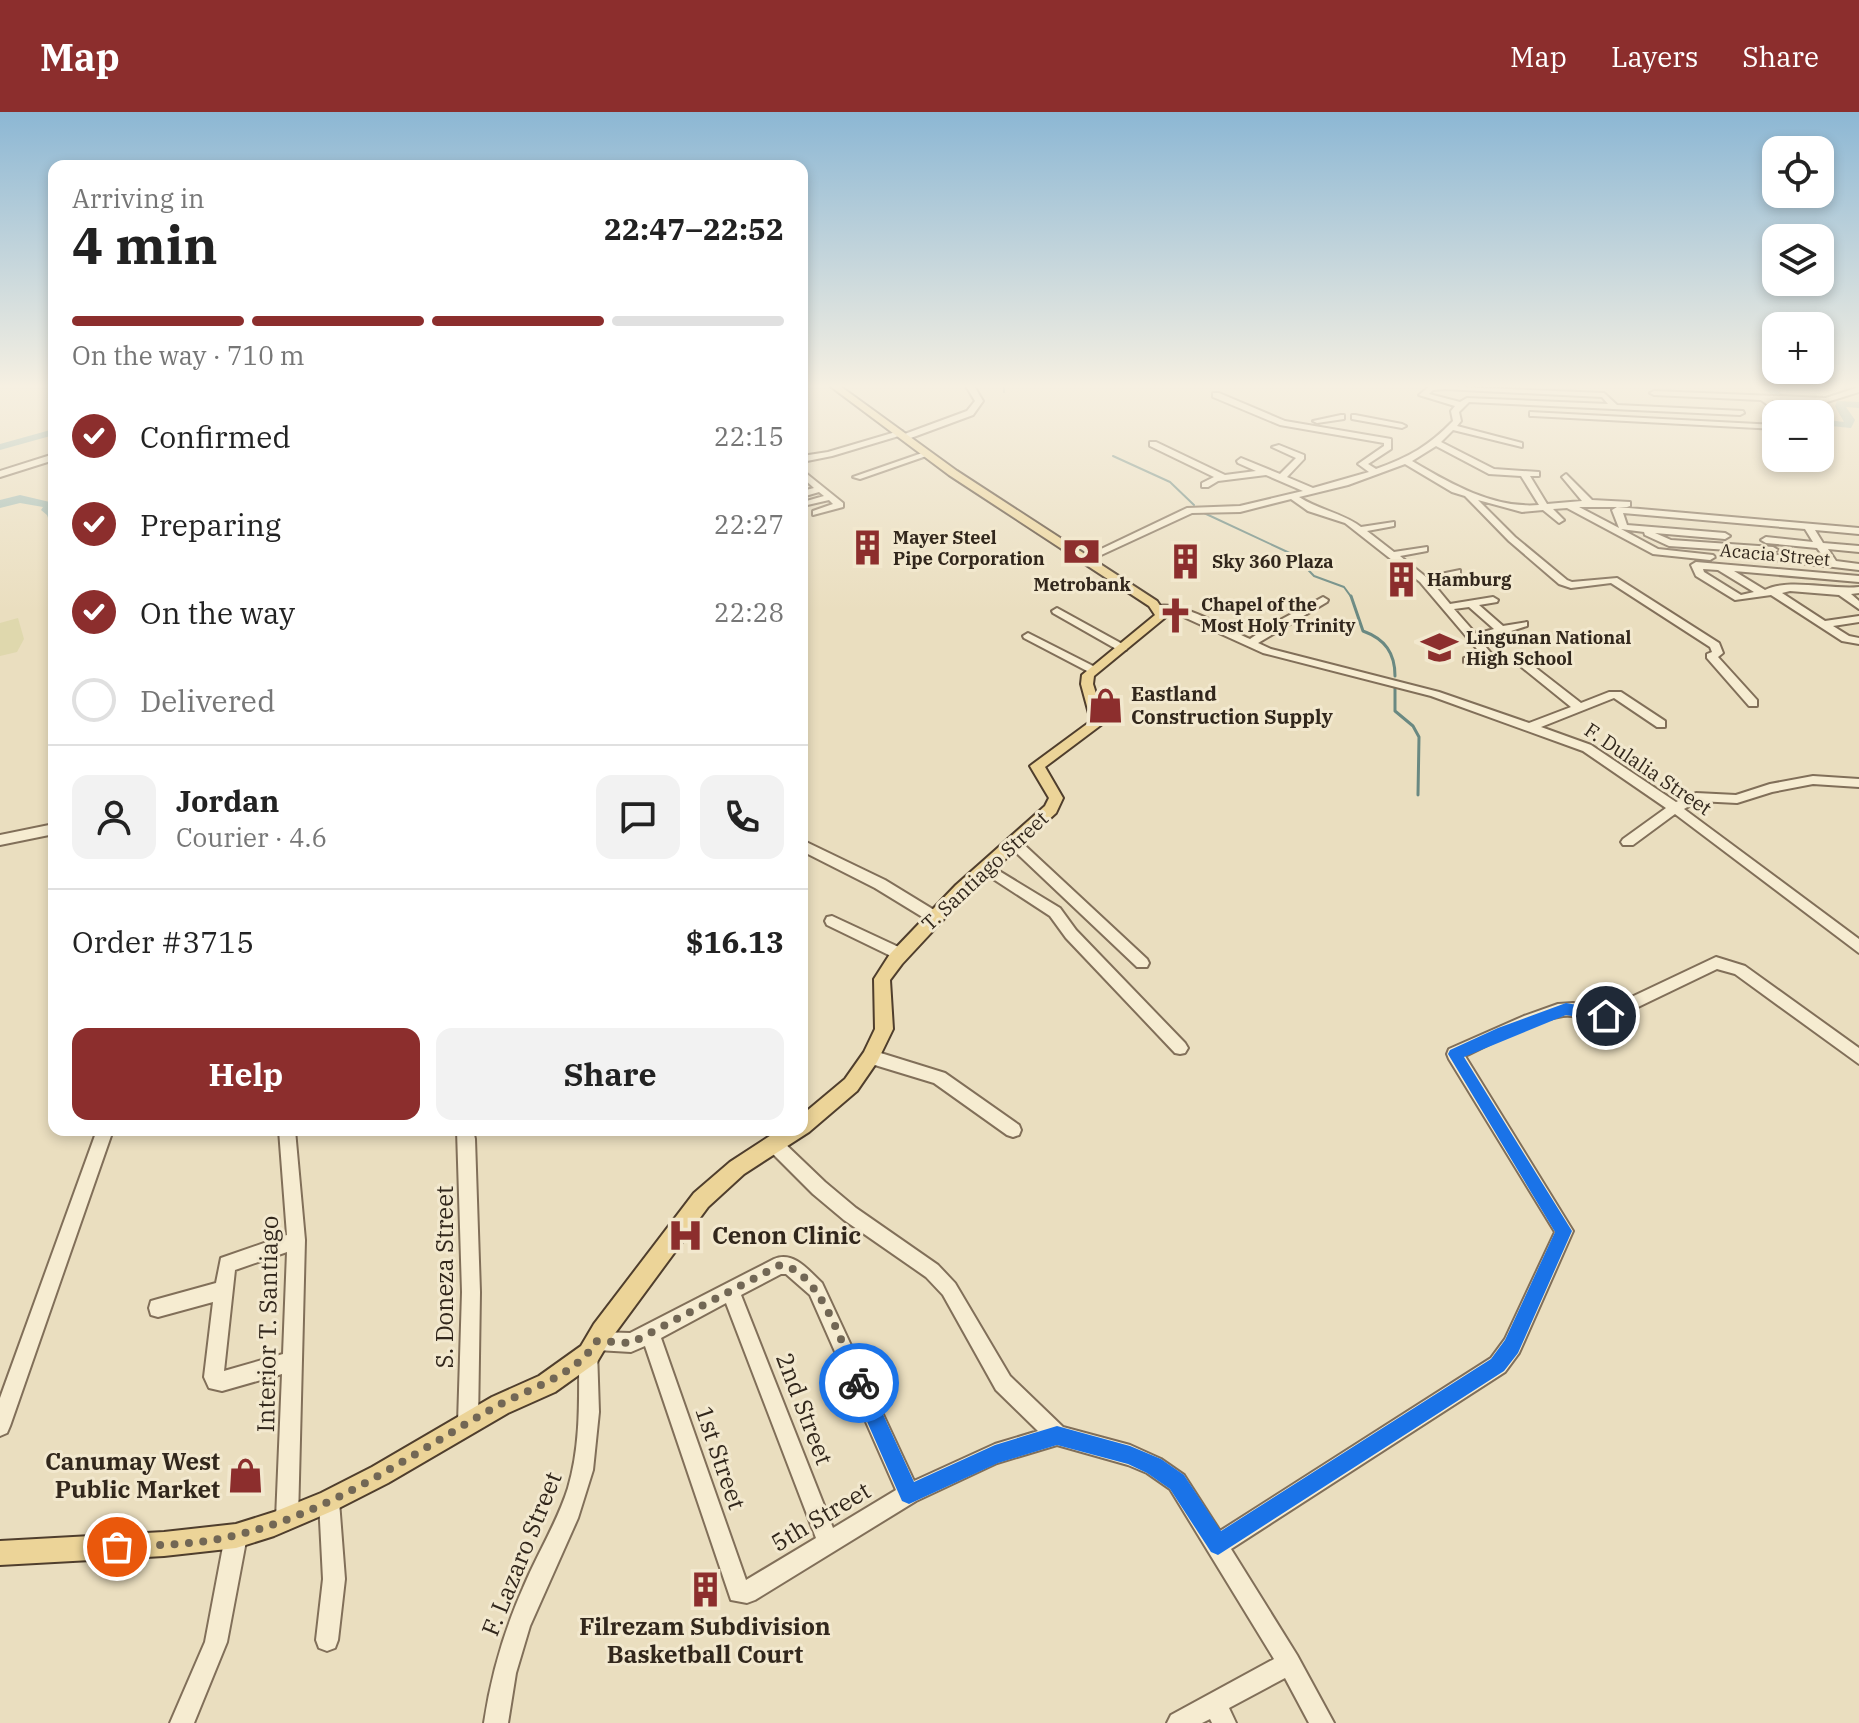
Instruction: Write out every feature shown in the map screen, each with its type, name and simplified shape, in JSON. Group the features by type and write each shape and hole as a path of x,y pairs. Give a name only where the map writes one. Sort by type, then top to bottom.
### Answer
{"main road":[{"path":"938,461 1158,608 1160,618 1093,670"},
{"name":"T. Santiago Street","path":"808,1121 851,1085 871,1057 884,1029 882,979 900,954 934,917 1051,809 1056,798 1037,766 1098,722 1086,679 1093,670"},
{"path":"0,1553 164,1544 236,1536 329,1501 468,1423 547,1384 593,1348 701,1200 737,1168 786,1136"}],"street":[{"path":"0,474 41,461"},
{"path":"857,477 906,461"},
{"path":"1189,461 1224,478"},
{"path":"1242,461 1283,477 1302,497 1324,513 1348,521 1424,580 1450,607 1490,658 1468,660"},
{"path":"1283,477 1297,461"},
{"path":"1366,461 1362,464 1374,471"},
{"path":"1083,560 1190,510 1240,509 1302,497 1405,461"},
{"path":"1406,461 1451,488 1466,489 1522,509 1589,503 1659,506"},
{"path":"1419,469 1436,461"},
{"path":"1471,461 1492,472 1530,475 1544,506 1559,520"},
{"path":"1205,485 1224,478 1270,471"},
{"path":"1566,477 1589,503"},
{"path":"808,483 840,506 816,513"},
{"path":"808,496 820,489"},
{"path":"1466,489 1512,539 1563,582 1571,585 1616,581 1718,647 1718,653 1711,656 1753,703"},
{"path":"808,499 830,497"},
{"path":"1567,504 1618,524 1643,530 1669,543 1732,547"},
{"path":"1778,560 1742,534 1719,527 1617,510 1618,524 1656,552 1778,560 1859,531"},
{"path":"1360,530 1391,524"},
{"path":"1643,530 1719,527"},
{"path":"1719,527 1732,547"},
{"path":"1760,531 1778,560"},
{"path":"1732,547 1742,534 1760,531 1821,545 1859,558"},
{"path":"1760,531 1821,545 1859,549"},
{"path":"1821,545 1859,540"},
{"path":"1821,545 1859,567"},
{"path":"1392,555 1424,549"},
{"name":"Acacia Street","path":"1766,591 1739,598 1700,574 1696,565 1778,560 1859,579"},
{"path":"1719,566 1846,639 1859,641"},
{"path":"1424,580 1456,572"},
{"path":"1766,591 1793,588 1842,592 1859,590"},
{"path":"1842,592 1859,606"},
{"path":"1250,644 1323,600"},
{"path":"1450,607 1493,600"},
{"path":"1473,605 1503,632"},
{"name":"F. Dulalia Street","path":"1158,608 1177,610 1250,644 1290,658 1435,694 1587,748 1675,808 1859,947"},
{"path":"1057,611 1122,648"},
{"path":"1823,624 1859,619"},
{"path":"1474,638 1523,624"},
{"path":"1028,636 1093,670"},
{"path":"1523,663 1579,707"},
{"path":"1531,727 1616,694 1661,724"},
{"path":"1628,842 1675,808 1696,797 1737,799 1770,788 1813,780 1859,783"},
{"path":"0,840 48,830"},
{"path":"1014,843 1142,963"},
{"path":"808,848 880,884 934,917"},
{"path":"986,868 1055,912 1071,934 1180,1048"},
{"path":"832,921 900,954"},
{"path":"1218,1545 1498,1365 1512,1346 1564,1231 1455,1054 1566,1009 1606,1016 1716,963 1740,970 1859,1057"},
{"path":"871,1057 939,1078 1013,1130"},
{"path":"0,1426 103,1136"},
{"name":"Interior T. Santiago","path":"287,1136 296,1240 287,1519"},
{"name":"S. Doneza Street","path":"466,1136 471,1292 468,1423"},
{"path":"774,1144 829,1197 932,1271 949,1289 1003,1383 1057,1435 1130,1455 1154,1466 1177,1482 1289,1663 1322,1723"},
{"path":"293,1361 216,1381 214,1377 225,1266 230,1261 296,1240"},
{"path":"593,1348 631,1343 780,1265 790,1266 816,1289 909,1494"},
{"path":"158,1308 223,1290"},
{"name":"2nd Street","path":"731,1292 829,1544"},
{"name":"1st Street","path":"650,1334 736,1586 739,1592 747,1592"},
{"name":"F. Lazaro Street","path":"496,1723 502,1676 517,1631 583,1472 593,1348"},
{"name":"5th Street","path":"747,1592 909,1494 995,1454 1057,1435"},
{"path":"327,1640 334,1579 329,1501"},
{"path":"182,1723 216,1642 236,1536"},
{"path":"1179,1723 1219,1712 1289,1663"}],"shaded area":[{"path":"18,618 24,639 17,652 0,656 0,623"}],"waterway":[{"path":"1124,461 1170,482 1194,505"},
{"path":"0,504 20,499 48,505"},
{"path":"1204,513 1294,555 1314,576 1344,587 1351,597"},
{"path":"1351,597 1363,631 1377,638 1391,654 1395,676"},
{"path":"1395,687 1395,711 1413,726 1419,737 1418,795"}],"way so far":[{"path":"117,1547 236,1536 329,1501 418,1454 500,1405 547,1384 589,1354 597,1341 631,1343 780,1265 798,1271 816,1289 859,1383"}],"place":[{"name":"Mayer Steel Pipe Corporation","path":"867,548"},
{"name":"Metrobank","path":"1082,551"},
{"name":"Sky 360 Plaza","path":"1186,562"},
{"name":"Hamburg","path":"1401,580"},
{"name":"Chapel of the Most Holy Trinity","path":"1175,615"},
{"name":"Lingunan National High School","path":"1440,648"},
{"name":"Eastland Construction Supply","path":"1105,706"},
{"name":"Cenon Clinic","path":"686,1236"},
{"name":"Canumay West Public Market","path":"246,1476"},
{"name":"Filrezam Subdivision Basketball Court","path":"705,1590"}],"route":[{"path":"859,1383 909,1494 995,1454 1057,1435 1130,1455 1154,1466 1177,1482 1218,1545 1498,1365 1512,1346 1564,1231 1455,1054 1566,1009 1606,1016"}]}
